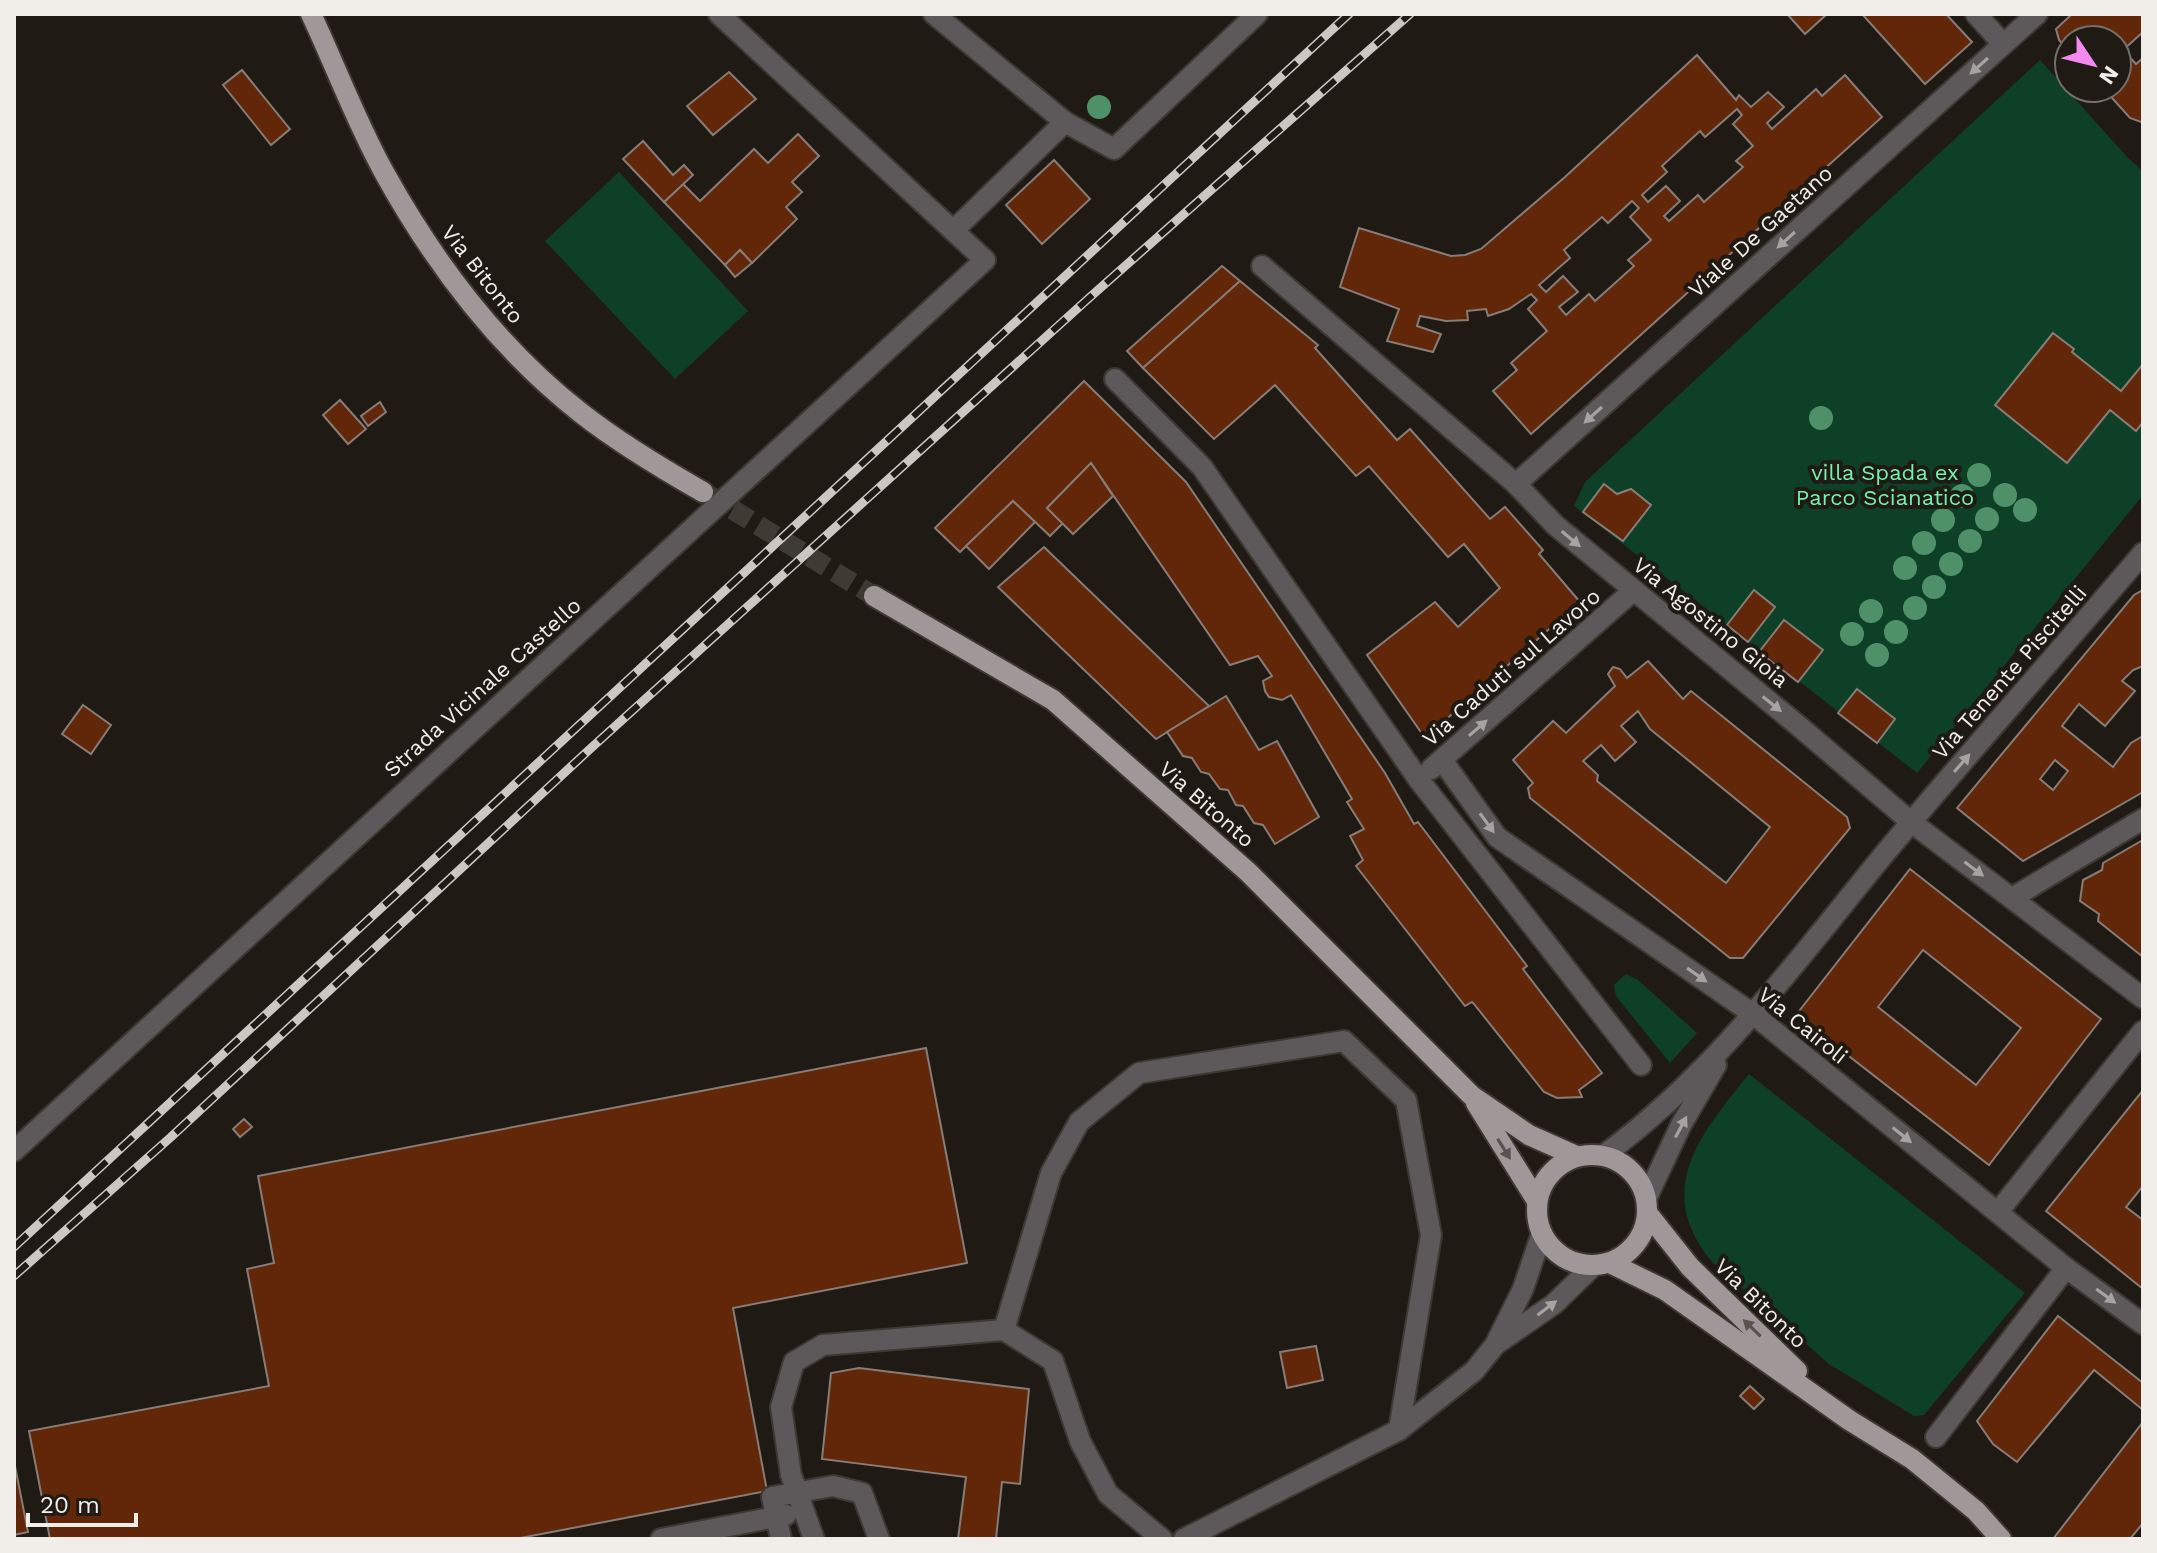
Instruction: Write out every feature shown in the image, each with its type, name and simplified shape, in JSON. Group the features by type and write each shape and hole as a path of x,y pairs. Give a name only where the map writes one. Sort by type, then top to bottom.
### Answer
{"main road":[{"name":"Via Bitonto","path":"311,14 384,172 434,255 477,311 526,364 580,412 640,455 703,492"},
{"name":"Via Bitonto","path":"874,596 1053,700 1248,872 1472,1096"},
{"path":"1472,1096 1529,1135 1576,1156 1604,1155 1632,1170 1641,1182 1647,1205 1644,1230 1636,1244 1624,1255 1602,1264 1578,1264 1563,1257 1550,1247 1537,1217 1537,1201 1550,1174 1576,1156"},
{"path":"1472,1096 1537,1201"},
{"name":"Via Bitonto","path":"1647,1205 1700,1277 1849,1420"},
{"name":"Via Bitonto","path":"1602,1264 1665,1290 1849,1420 1912,1459 1976,1511 2001,1539"}],"street":[{"path":"719,14 954,230 1065,122"},
{"path":"934,14 1065,122 1114,149 1257,14"},
{"path":"1976,14 2003,44"},
{"name":"Viale De Gaetano","path":"1516,484 2037,14"},
{"name":"Strada Vicinale Castello","path":"14,1151 985,260 954,230"},
{"name":"Via Agostino Gioia","path":"1262,266 1516,484 1555,525 1911,822 2143,998"},
{"path":"1115,379 1202,467 1419,780 1641,1065"},
{"name":"Via Tenente Piscitelli","path":"1728,1044 1911,822 2143,553"},
{"name":"Via Caduti sul Lavoro","path":"1419,780 1634,590"},
{"name":"Via Cairoli","path":"1442,760 1497,837 1753,1014 2066,1268 2143,1324"},
{"path":"2012,898 2143,819"},
{"path":"1998,1212 2143,1031"},
{"path":"1004,1330 1051,1173 1079,1122 1139,1073 1344,1041 1406,1100 1431,1235 1399,1430"},
{"path":"1604,1155 1644,1125 1728,1044"},
{"path":"1647,1205 1681,1125 1728,1044"},
{"path":"1184,1539 1399,1430 1474,1371 1495,1345 1523,1289 1542,1233"},
{"path":"1495,1345 1554,1304 1602,1264"},
{"path":"1936,1437 2066,1268"},
{"path":"814,1539 799,1502 781,1407 794,1362 823,1345 1004,1330 1053,1361 1080,1441 1108,1494 1162,1539"},
{"path":"661,1539 776,1517 833,1486 862,1493 879,1539"},
{"path":"776,1517 781,1539"}],"green space":[{"name":"villa Spada ex Parco Scianatico","path":"2040,60 2053,74 2053,104 2080,104 2143,171 2143,495 1917,773 1574,506 1585,482"},
{"path":"619,172 748,311 675,379 545,241"},
{"path":"1626,974 1638,980 1697,1033 1670,1063 1616,996 1614,985"},
{"path":"1749,1074 2025,1293 1924,1415 1914,1416 1829,1364 1713,1263 1695,1236 1686,1211 1685,1187 1690,1164 1714,1119"}],"building":[{"path":"1787,14 1827,14 1805,34"},
{"path":"1862,14 1946,14 1972,42 1925,84"},
{"path":"2072,14 2143,14 2143,32 2133,41 2133,24 2061,24"},
{"path":"1697,55 1736,100 1739,95 1751,107 1768,92 1784,107 1767,123 1772,129 1816,89 1822,96 1845,75 1882,117 1531,434 1493,391 1517,370 1511,363 1547,331 1528,309 1537,300 1531,294 1509,309 1488,316 1486,309 1467,311 1468,320 1446,321 1420,316 1417,326 1441,334 1433,352 1387,341 1399,309 1340,287 1359,228 1451,256 1465,255 1481,249 1565,177","holes":["1737,109 1742,115 1733,124 1753,146 1736,161 1743,167 1704,202 1698,195 1669,221 1664,216 1680,201 1666,186 1648,202 1642,195 1667,172 1662,166 1700,131 1705,137","1632,201 1639,208 1630,217 1651,240 1628,260 1634,266 1595,301 1589,294 1566,315 1559,307 1578,292 1563,276 1546,292 1539,285 1570,258 1564,250 1602,217 1608,223"]},
{"path":"2143,58 2143,121 2130,118 2117,104 2133,104 2133,61 2136,64"},
{"path":"242,70 290,129 271,145 223,85"},
{"path":"729,72 756,99 713,135 687,106"},
{"path":"798,134 819,156 792,182 802,192 786,207 797,219 752,263 740,250 725,265 664,202 683,184 700,201 754,149 768,163"},
{"path":"643,141 673,175 684,165 693,175 664,202 623,159"},
{"path":"1054,160 1090,199 1042,244 1006,205"},
{"path":"740,250 752,263 735,277 725,265"},
{"path":"1222,266 1240,281 1143,368 1127,351"},
{"path":"1240,281 1318,345 1315,348 1397,440 1410,429 1490,519 1505,507 1543,550 1539,554 1580,602 1425,738 1367,655 1435,602 1458,627 1500,588 1464,544 1448,557 1369,466 1356,476 1275,385 1214,439 1143,368"},
{"path":"2053,333 2121,391 2143,364 2143,422 2136,431 2110,410 2067,463 1995,405"},
{"path":"1084,381 1186,482 1385,773 1414,824 1418,822 1527,966 1523,969 1602,1073 1579,1090 1582,1097 1557,1098 1544,1092 1474,1004 1465,1006 1356,866 1363,860 1350,836 1364,829 1347,802 1352,799 1291,695 1282,700 1269,697 1263,681 1272,676 1258,656 1230,665 1091,463 1047,508 1063,523 1050,536 1013,501 960,552 935,528"},
{"path":"340,400 366,429 348,444 323,415"},
{"path":"380,402 386,412 368,426 361,416"},
{"path":"1091,463 1113,496 1073,534 1047,508"},
{"path":"1604,484 1617,494 1631,489 1651,505 1623,541 1583,512"},
{"path":"1013,501 1035,522 989,569 966,546"},
{"path":"1044,547 1209,706 1156,739 998,587"},
{"path":"1754,590 1775,607 1748,642 1727,625"},
{"path":"2143,590 2143,666 2133,670 2122,681 2135,691 2105,726 2079,704 2062,726 2113,767 2131,743 2143,736 2143,792 2023,861 1957,808 2134,595","holes":["2055,760 2068,771 2053,790 2040,779"]},
{"path":"1784,620 1823,650 1798,682 1759,652"},
{"path":"1648,661 1683,699 1691,691 1847,817 1850,828 1743,958 1730,958 1530,798 1528,788 1533,783 1513,760 1553,721 1566,733 1615,686 1608,674 1613,667 1620,669 1627,678","holes":["1638,711 1650,729 1770,827 1726,883 1597,781 1598,775 1583,761 1601,745 1615,761 1636,742 1621,726"]},
{"path":"1857,689 1895,719 1877,743 1838,713"},
{"path":"1226,696 1259,750 1277,741 1319,817 1275,844 1263,825 1254,823 1243,806 1236,805 1228,790 1220,789 1209,774 1201,772 1192,758 1183,756 1167,732"},
{"path":"83,705 111,725 91,754 62,734"},
{"path":"2143,840 2143,957 2098,921 2099,914 2080,901 2083,880 2102,870 2103,863"},
{"path":"1910,869 2101,1019 1989,1165 1796,1015","holes":["1923,950 2021,1028 1976,1085 1878,1007"]},
{"path":"926,1048 967,1263 733,1308 767,1491 515,1539 50,1539 29,1431 269,1386 247,1269 274,1263 258,1176"},
{"path":"2143,1090 2143,1186 2126,1207 2143,1220 2143,1289 2046,1211"},
{"path":"244,1119 252,1127 240,1137 233,1129"},
{"path":"2058,1316 2143,1383 2143,1410 2094,1370 2017,1462 1993,1444 1977,1421"},
{"path":"1316,1346 1323,1380 1287,1388 1280,1352"},
{"path":"859,1368 1029,1389 1020,1484 1002,1482 996,1539 958,1539 966,1477 822,1459 831,1373"},
{"path":"1750,1386 1764,1399 1754,1409 1740,1396"},
{"path":"2143,1422 2143,1523 2130,1539 2053,1539"},
{"path":"14,1461 28,1532 14,1535"}],"tunnel":[{"path":"707,494 874,596"}],"railway":[{"path":"14,1247 1349,14"},
{"path":"14,1276 171,1137 590,749 1089,298 1410,14"}]}
